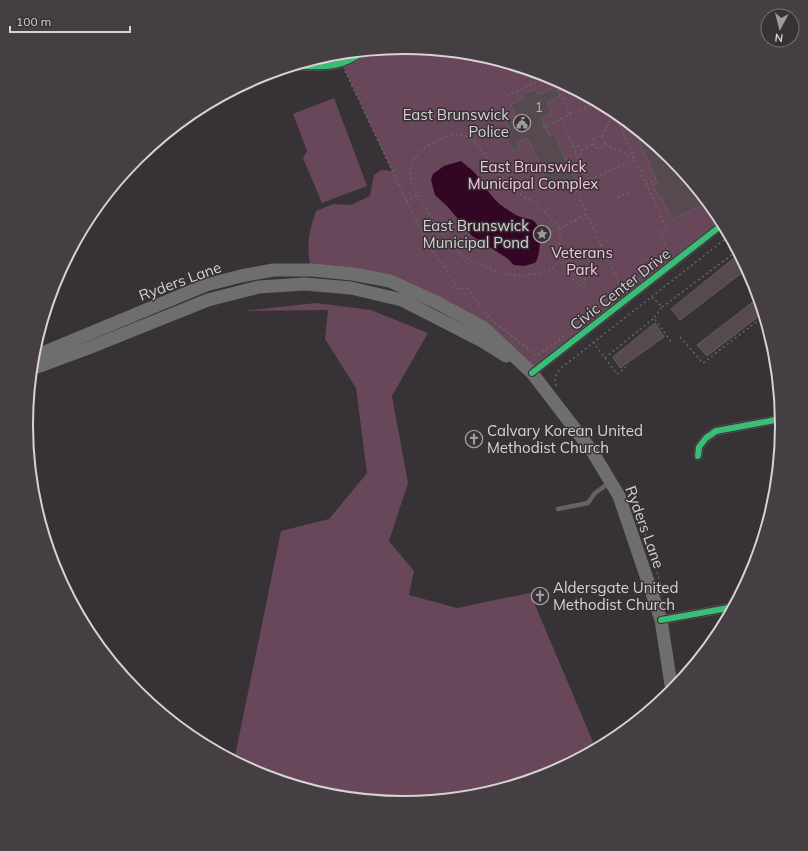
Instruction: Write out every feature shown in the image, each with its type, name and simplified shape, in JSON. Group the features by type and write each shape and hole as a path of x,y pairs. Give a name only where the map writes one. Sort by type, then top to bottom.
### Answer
{"main road":[{"name":"Ryders Lane","path":"40,354 206,285 273,270 312,270 353,274 390,282 438,303 484,328 532,373 592,451 611,482 619,496 661,620 671,683"},
{"name":"Ryders Lane","path":"38,367 208,300 259,287 305,284 351,288 402,300 482,341 532,373"}],"street":[{"path":"313,66 331,66 342,64 354,58"},
{"name":"Civic Center Drive","path":"532,373 718,228"},
{"path":"698,456 699,447 706,438 716,431 775,420"},
{"path":"661,620 727,608"}],"lane":[{"path":"558,509 588,503 595,493 611,482"}],"path":[{"path":"342,64 405,201 428,246 445,267 458,289 467,288 492,321 537,356 571,331"},
{"path":"507,96 540,81"},
{"path":"559,89 570,114"},
{"path":"543,127 591,104"},
{"path":"561,118 588,180"},
{"path":"602,136 611,118"},
{"path":"619,124 667,229 660,232 665,245 669,253 672,254 677,261"},
{"path":"623,132 629,130"},
{"path":"456,134 463,135 471,139 479,147 513,189 532,201 560,228 560,241 556,262 553,268 540,273 525,276 509,275 470,261 448,241 418,194 410,178 411,168 415,158 423,149 440,140 456,134"},
{"path":"593,144 594,138 602,136"},
{"path":"602,136 605,139 605,145"},
{"path":"593,144 595,147 599,148 605,145"},
{"path":"582,150 593,144"},
{"path":"605,145 636,159"},
{"path":"573,146 579,146 582,150"},
{"path":"578,158 582,155 582,150"},
{"path":"565,158 576,153"},
{"path":"623,292 574,186 636,159"},
{"path":"646,184 656,179"},
{"path":"618,198 630,192"},
{"path":"405,201 418,194"},
{"path":"560,228 586,214"},
{"path":"575,220 577,224"},
{"path":"556,387 554,380 556,374 561,368 725,240"},
{"path":"587,267 601,244"},
{"path":"605,358 654,318 662,308 733,254"},
{"path":"575,275 585,280 585,284 581,286 573,281 573,277 575,275"},
{"path":"652,297 662,308"},
{"path":"654,318 672,343"},
{"path":"680,337 703,363 759,320"},
{"path":"594,342 617,374 626,367"},
{"path":"637,516 644,530 662,589"}],"green space":[{"name":"East Brunswick Municipal Complex","path":"380,55 428,55 500,67 546,83 590,104 630,131 649,147 683,181 718,228 532,373 484,328 390,281 312,270 308,247 311,226 316,211 333,204 351,205 370,196 374,175 381,170 392,171 342,64 351,59"},
{"path":"334,98 367,186 322,203 303,158 307,151 293,114"},
{"path":"316,303 371,310 428,333 392,396 408,483 389,541 414,571 409,595 457,608 530,593 594,744 568,758 523,777 476,789 428,796 380,796 308,784 285,777 235,756 281,531 329,519 367,473 356,388 325,339 328,310 243,311"}],"shaded area":[{"name":"East Brunswick Municipal Pond","path":"461,161 475,173 492,196 500,204 517,215 535,222 539,231 540,242 539,254 535,263 524,266 514,265 507,258 472,236 448,207 435,195 431,180 433,174 444,166"}],"building":[{"path":"555,87 560,96 547,102 552,113 541,118 550,136 554,134 576,181 552,192 528,138 518,142 518,152 511,148 504,132 510,129 506,121 516,116 511,104 524,98 522,94 535,89 538,95"},
{"path":"638,137 666,163 683,181 702,206 672,219 661,196 659,198 653,185 658,183"},
{"path":"735,257 742,273 680,320 671,309"},
{"path":"753,302 758,317 707,356 697,345"},
{"path":"655,323 664,337 620,368 613,357"}],"cycle path":[{"path":"313,66 329,66 353,59"},
{"path":"532,373 718,228"},
{"path":"698,456 699,447 706,438 716,431 775,420"},
{"path":"661,620 727,608"}],"place":[{"name":"East Brunswick Police","path":"522,123"},
{"name":"East Brunswick Municipal Pond","path":"542,234"},
{"name":"Calvary Korean United Methodist Church","path":"474,439"},
{"name":"Aldersgate United Methodist Church","path":"540,596"}],"park label":[{"name":"Veterans Park","path":"582,260"}]}
